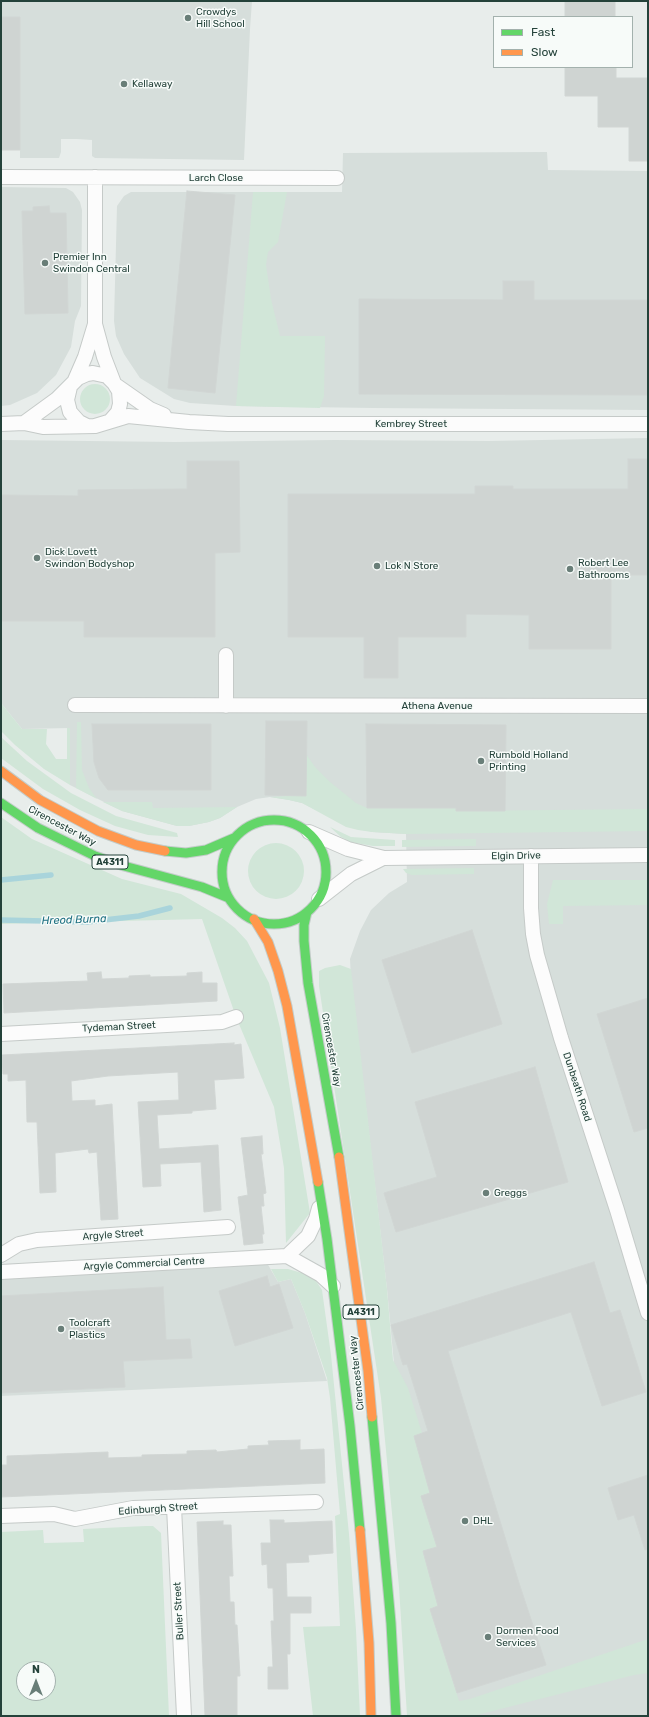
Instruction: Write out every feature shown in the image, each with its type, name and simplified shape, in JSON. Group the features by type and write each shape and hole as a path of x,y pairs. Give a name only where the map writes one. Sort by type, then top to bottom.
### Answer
{"main road":[{"name":"Cirencester Way","path":"1,771 40,800 66,816 98,831 136,845 161,851 186,853 206,850 234,838"},
{"name":"Cirencester Way","path":"1,803 38,828 95,856 124,866 202,887 229,898"},
{"name":"A4311","path":"272,820 289,822 309,832 320,847 326,864 325,884 319,899 307,912 298,918 281,923 269,923 254,919 238,909 229,898 223,883 222,866 227,848 234,838 249,825 260,821 272,820"},
{"name":"Cirencester Way","path":"307,912 304,926 304,941 308,983 345,1196 368,1371 391,1623 396,1716"},
{"name":"Cirencester Way","path":"254,919 268,942 278,971 287,1006 321,1202 350,1426 362,1548 369,1643 371,1716"}],"street":[{"name":"Larch Close","path":"1,176 337,178"},
{"path":"95,177 95,324 104,357 120,395 118,412 111,420"},
{"path":"88,426 79,422 70,412 67,400 85,357 95,324"},
{"name":"Kembrey Street","path":"24,422 47,407 87,374 99,373 107,376 150,409 175,420"},
{"name":"Kembrey Street","path":"1,424 24,422 43,427 97,426 111,420 128,416 235,424 648,424"},
{"path":"226,655 226,706"},
{"name":"Athena Avenue","path":"75,705 648,706"},
{"name":"Elgin Drive","path":"309,832 348,850 384,858 648,855"},
{"name":"Dunbeath Road","path":"531,856 531,908 533,934 537,955 561,1038 617,1210 648,1313"},
{"name":"Elgin Drive","path":"319,899 351,874 384,858"},
{"name":"Tydeman Street","path":"1,1034 222,1022 236,1017"},
{"path":"321,1202 316,1219 308,1236 287,1256 321,1275 333,1286"},
{"name":"Argyle Street","path":"1,1255 19,1244 37,1240 228,1227"},
{"name":"Argyle Commercial Centre","path":"1,1272 287,1256"},
{"name":"Edinburgh Street","path":"1,1516 54,1514 70,1518 80,1518 133,1508 316,1502"},
{"name":"Buller Street","path":"174,1506 184,1716"}],"shaded area":[{"name":"Kellaway","path":"1,1 252,1 244,160 95,158 92,156 92,140 77,139 61,139 61,152 59,158 20,158 20,150 1,150"},
{"path":"547,152 548,170 648,171 648,410 236,406 190,403 174,399 140,378 124,354 116,336 114,321 117,206 124,196 131,192 342,192 343,153"},
{"path":"1,187 66,188 73,192 80,202 82,210 81,306 75,321 71,347 56,375 37,393 10,405 1,406"},
{"path":"648,438 648,1716 427,1716 387,1289 351,979 350,959 360,931 371,910 389,893 407,882 406,834 372,832 349,826 302,803 270,797 256,799 237,807 220,818 209,822 189,826 177,826 122,811 70,785 70,728 22,729 1,703 1,440 175,442 334,440 489,441"},
{"path":"267,1263 278,1282 291,1279 305,1313 327,1381 1,1396 1,1279"}],"green space":[{"path":"253,192 287,192 278,242 268,252 266,265 271,299 280,336 325,336 324,396 320,408 236,406"},
{"path":"95,384 106,388 110,399 106,410 95,414 84,410 80,399 84,388"},
{"path":"1,703 22,729 47,729 46,744 56,759 67,759 67,728 70,728 70,785 44,769 15,745 1,731"},
{"path":"77,722 81,722 82,770 89,788 97,799 76,788"},
{"path":"1,737 27,761 71,793 116,816 177,833 178,837 148,835 115,826 80,810 43,789 1,758"},
{"path":"306,754 315,767 330,782 356,803 367,808 449,808 456,798 456,811 648,809 648,831 406,834 358,830 346,827 302,803 270,797 306,795"},
{"path":"103,802 152,802 153,808 237,807 220,818 209,822 189,826 177,826 122,811"},
{"path":"1,817 32,839 122,879 181,894 222,918 235,928 247,941 269,983 280,1028 310,1213 286,1243 284,1168 274,1107 236,1017 202,919 1,924"},
{"path":"330,827 351,837 395,840 395,846 373,846 350,842 341,837"},
{"path":"476,839 476,846 402,847 402,840"},
{"path":"270,843 282,843 292,847 300,855 304,865 304,877 300,887 292,895 282,899 270,899 260,895 252,887 248,877 248,865 252,855 260,847"},
{"path":"474,868 474,874 412,875 406,873 403,869"},
{"path":"553,880 648,880 648,905 563,906 563,924 549,924 547,904"},
{"path":"340,965 351,969 387,1289 393,1360 408,1388 422,1433 414,1436 430,1493 421,1496 437,1547 423,1552 438,1606 430,1609 459,1701 470,1699 648,1639 648,1673 634,1675 473,1716 407,1716 399,1587 381,1398 319,986 319,971 325,968"},
{"path":"271,1269 288,1269 309,1275 314,1278 322,1290 331,1355 349,1534 360,1716 313,1716 303,1627 340,1626 335,1516 340,1514 330,1398 327,1378 305,1313 291,1279 278,1282"},
{"path":"153,1526 161,1533 169,1716 1,1716 1,1532 43,1530 44,1543 84,1542 83,1529"}],"building":[{"path":"565,1 615,1 615,16 565,16"},
{"path":"1,17 20,17 20,150 1,150"},
{"path":"565,68 616,68 616,78 648,78 648,161 629,161 629,127 598,127 598,96 565,96"},
{"path":"187,191 235,195 215,393 168,388"},
{"name":"Premier Inn Swindon Central","path":"49,206 50,213 66,213 68,313 25,314 22,211 33,211 33,207"},
{"path":"503,281 534,281 534,300 648,300 648,395 359,394 359,299 503,300"},
{"path":"628,459 648,459 648,575 611,575 611,649 529,649 529,615 466,614 466,637 398,637 398,678 364,678 364,637 288,637 288,494 475,494 475,486 513,486 513,489 628,489"},
{"path":"187,461 239,461 240,552 215,553 215,637 84,637 84,621 1,621 1,495 78,496 78,490 187,489"},
{"path":"266,721 307,721 306,796 265,795"},
{"path":"92,724 211,724 211,790 108,790 99,778 94,762"},
{"path":"366,724 506,725 505,811 456,811 456,808 367,808"},
{"path":"472,930 502,1024 412,1053 382,960"},
{"path":"101,972 102,979 129,978 129,976 150,975 150,977 187,976 187,973 202,972 202,983 217,983 217,1001 4,1013 3,984 88,981 87,973"},
{"path":"648,998 648,1128 634,1132 597,1014"},
{"path":"234,1043 234,1045 241,1044 244,1078 214,1080 216,1109 192,1111 192,1113 157,1115 159,1149 218,1145 221,1210 204,1212 201,1162 160,1164 161,1186 143,1187 138,1102 179,1100 178,1072 108,1076 71,1081 72,1101 95,1100 95,1106 112,1104 118,1219 101,1220 97,1152 89,1153 88,1149 55,1153 56,1192 40,1193 37,1122 27,1122 26,1080 8,1081 8,1074 3,1074 2,1055"},
{"path":"535,1067 568,1182 396,1232 384,1193 437,1177 415,1102"},
{"path":"262,1136 263,1154 261,1154 266,1193 263,1194 264,1206 261,1206 264,1234 262,1234 263,1243 244,1245 238,1197 248,1195 241,1138"},
{"path":"594,1262 610,1313 620,1310 646,1392 602,1406 571,1312 448,1351 518,1580 546,1665 457,1693 430,1609 438,1606 423,1551 437,1547 421,1496 430,1493 414,1436 428,1431 407,1364 403,1365 391,1325"},
{"path":"267,1276 270,1287 279,1284 293,1328 235,1346 219,1291"},
{"name":"Toolcraft Plastics","path":"163,1287 166,1340 190,1339 192,1358 123,1361 125,1387 1,1393 1,1296"},
{"path":"300,1440 300,1450 324,1449 325,1483 1,1497 1,1465 7,1465 7,1456 108,1452 108,1458 142,1457 142,1455 187,1454 187,1451 216,1450 217,1452 248,1449 248,1446 269,1445 268,1441"},
{"path":"648,1475 648,1549 645,1550 634,1515 618,1520 608,1488"},
{"path":"270,1520 284,1520 284,1523 332,1521 333,1553 308,1555 309,1562 286,1563 287,1597 311,1597 311,1613 290,1613 290,1654 287,1654 288,1689 268,1689 268,1667 273,1667 271,1621 274,1621 273,1588 268,1588 267,1564 262,1565 261,1543 271,1543"},
{"path":"223,1521 223,1525 231,1525 233,1576 229,1576 230,1602 234,1602 240,1676 237,1676 237,1716 205,1716 197,1522"}],"waterway":[{"name":"Hreod Burna","path":"1,880 51,875"},
{"name":"Hreod Burna","path":"1,920 87,922 139,916 170,908"}],"traffic: fast":[{"path":"1,803 38,828 95,856 124,866 202,887 229,898"},
{"path":"274,820 294,824 311,835 322,852 326,872 322,892 311,909 294,920 274,924 254,920 237,909 226,892 222,872 226,852 237,835 254,824 274,820"},
{"path":"165,851 186,853 206,850 234,838"},
{"path":"307,912 304,925 304,941 308,983 339,1157"},
{"path":"318,1182 327,1239 350,1426 360,1530"},
{"path":"372,1417 391,1623 396,1716"}],"traffic: slow":[{"path":"1,771 40,800 98,831 136,845 165,851"},
{"path":"254,919 268,942 278,971 287,1006 318,1182"},
{"path":"339,1157 368,1371 372,1417"},
{"path":"360,1530 369,1643 371,1716"}],"place":[{"name":"Crowdys Hill School","path":"188,18"},
{"name":"Kellaway","path":"124,84"},
{"name":"Premier Inn Swindon Central","path":"45,263"},
{"name":"Dick Lovett Swindon Bodyshop","path":"37,558"},
{"name":"Lok N Store","path":"377,566"},
{"name":"Robert Lee Bathrooms","path":"570,569"},
{"name":"Rumbold Holland Printing","path":"481,761"},
{"name":"Greggs","path":"486,1193"},
{"name":"Toolcraft Plastics","path":"61,1329"},
{"name":"DHL","path":"465,1521"},
{"name":"Dormen Food Services","path":"488,1637"}]}
